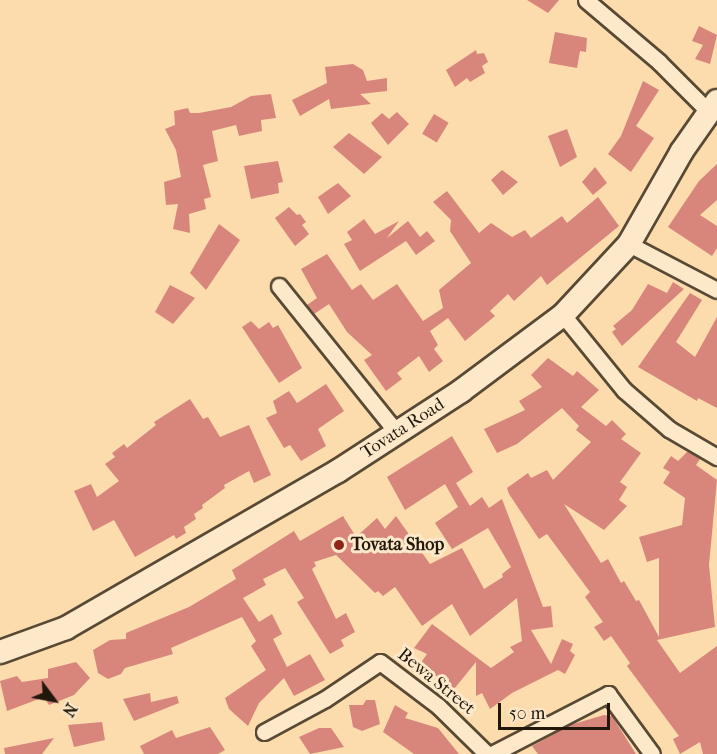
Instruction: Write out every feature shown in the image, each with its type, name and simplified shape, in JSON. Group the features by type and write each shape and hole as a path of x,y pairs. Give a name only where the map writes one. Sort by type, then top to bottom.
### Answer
{"street":[{"path":"586,0 713,107"},
{"name":"Tovata Road","path":"0,652 66,628 338,471 397,433 562,315 629,244 681,151 713,107"},
{"path":"629,244 717,290"},
{"path":"279,286 397,433"},
{"path":"562,315 624,390 669,429 717,457"},
{"name":"Bewa Street","path":"264,732 325,699 380,662 455,721 487,754"},
{"path":"492,754 608,694 652,754"}],"building":[{"path":"527,0 559,0 548,13"},
{"path":"699,26 717,35 710,64 695,59 703,45 692,41"},
{"path":"555,32 587,38 586,52 580,51 577,68 549,63"},
{"path":"476,50 477,54 484,53 488,62 482,66 485,73 470,82 467,78 455,87 446,70"},
{"path":"353,64 363,70 367,81 387,78 387,91 360,94 371,104 331,109 329,99 300,116 292,100 327,83 325,67"},
{"path":"643,81 659,90 636,126 654,138 631,172 608,154 621,136"},
{"path":"271,94 276,118 261,120 262,131 239,136 236,125 212,131 218,161 203,165 211,197 204,199 206,209 189,214 190,233 173,229 178,204 166,205 164,182 181,177 176,150 165,129 175,125 174,111 188,108 190,113 199,113 231,107 251,96"},
{"path":"397,112 409,124 388,145 371,123 382,113 389,119"},
{"path":"434,114 449,123 437,142 422,134"},
{"path":"567,129 577,157 560,167 548,136"},
{"path":"349,133 382,157 364,174 333,147"},
{"path":"278,161 283,182 278,183 279,193 251,199 244,166"},
{"path":"717,164 717,200 700,215 717,226 717,248 712,256 668,227 699,181"},
{"path":"595,167 607,183 593,195 582,182"},
{"path":"502,170 518,182 503,195 491,180"},
{"path":"338,183 351,196 328,214 318,197"},
{"path":"447,191 479,233 491,223 512,237 525,230 531,238 562,216 567,223 598,197 619,226 547,285 541,276 514,301 508,294 490,311 495,316 465,341 448,318 430,331 438,345 434,349 443,361 429,372 419,356 397,373 402,379 386,391 364,360 372,355 347,332 329,304 314,314 307,305 317,298 301,269 327,254 352,290 361,284 373,300 397,284 423,321 443,308 439,290 471,263 450,231 451,220 433,202"},
{"path":"289,207 297,215 300,214 306,222 302,225 309,234 295,246 275,218"},
{"path":"364,219 375,234 399,221 387,238 408,221 420,237 427,231 435,241 416,255 406,241 360,271 344,244 352,240 347,232"},
{"path":"219,224 240,240 206,290 190,273"},
{"path":"673,282 684,289 622,346 612,332 616,329 613,326 632,310 648,284 667,293"},
{"path":"170,285 195,298 173,324 155,312"},
{"path":"690,293 702,300 676,342 695,357 717,317 717,408 698,398 697,401 638,367"},
{"path":"251,321 259,329 269,322 273,328 278,325 302,368 279,383 242,327"},
{"path":"548,358 573,376 577,371 599,390 581,407 606,426 612,420 626,434 621,439 641,453 620,482 627,487 619,500 627,506 604,530 564,504 601,563 608,559 621,583 624,581 636,601 639,600 659,637 659,558 647,562 639,537 682,525 685,498 663,483 670,472 663,468 671,456 678,461 688,451 700,459 696,465 717,480 709,565 715,627 657,640 680,673 717,646 717,754 703,754 700,742 680,754 673,739 679,736 627,666 630,663 611,636 604,641 594,627 603,622 585,597 590,592 547,534 539,539 509,494 507,488 528,473 531,478 547,470 553,480 591,442 576,430 579,426 562,408 517,444 497,453 484,429 525,410 519,401 542,387 531,375"},
{"path":"326,384 344,411 318,429 326,446 301,461 290,445 284,448 266,418 277,413 273,401 289,391 297,403"},
{"path":"190,399 203,419 208,417 220,437 249,425 271,475 254,483 249,471 224,485 225,488 194,514 196,519 184,527 186,533 176,539 174,535 135,557 114,520 93,531 74,491 91,484 97,497 119,481 105,464 115,457 112,453 124,444 127,448 156,425 154,422"},
{"path":"452,436 473,472 456,483 470,506 482,497 489,508 502,499 543,607 551,606 553,627 531,630 551,664 562,639 573,644 570,651 575,655 565,674 558,670 512,693 490,709 482,693 476,696 476,662 454,689 420,664 427,654 414,648 432,624 491,668 514,652 510,647 522,641 517,598 470,636 452,604 422,626 395,587 383,596 378,591 375,593 336,555 314,562 316,566 312,569 336,619 346,613 355,632 341,640 344,646 330,654 297,602 304,598 285,568 263,579 266,585 243,598 259,622 272,614 282,634 273,639 287,667 310,654 325,680 294,696 284,678 259,703 248,726 229,709 225,698 266,670 251,646 256,641 242,617 171,648 173,654 125,668 121,674 108,679 98,673 93,650 110,640 126,639 126,633 189,607 236,579 232,570 294,531 300,541 343,516 356,537 377,518 385,529 396,516 430,564 462,548 484,589 503,577 502,574 511,567 488,528 452,549 435,523 458,507 445,484 405,510 387,477"},
{"path":"76,662 90,678 74,695 49,705 44,697 7,711 0,681 17,676 22,682 48,678 48,669"},
{"path":"150,693 151,702 177,696 179,703 134,721 123,699"},
{"path":"366,700 375,700 380,724 362,731 353,727 349,705 363,705"},
{"path":"395,705 408,713 405,718 438,728 459,754 414,754 383,732"},
{"path":"604,715 612,716 636,754 538,754 532,746 570,725"},
{"path":"102,722 105,740 74,747 68,725"},
{"path":"210,727 225,750 218,754 144,754 140,746 172,730 176,738"},
{"path":"319,728 331,728 344,747 310,754 299,737"},
{"path":"54,738 42,754 5,754 4,748"}],"place":[{"name":"Tovata Shop","path":"339,545"}]}
